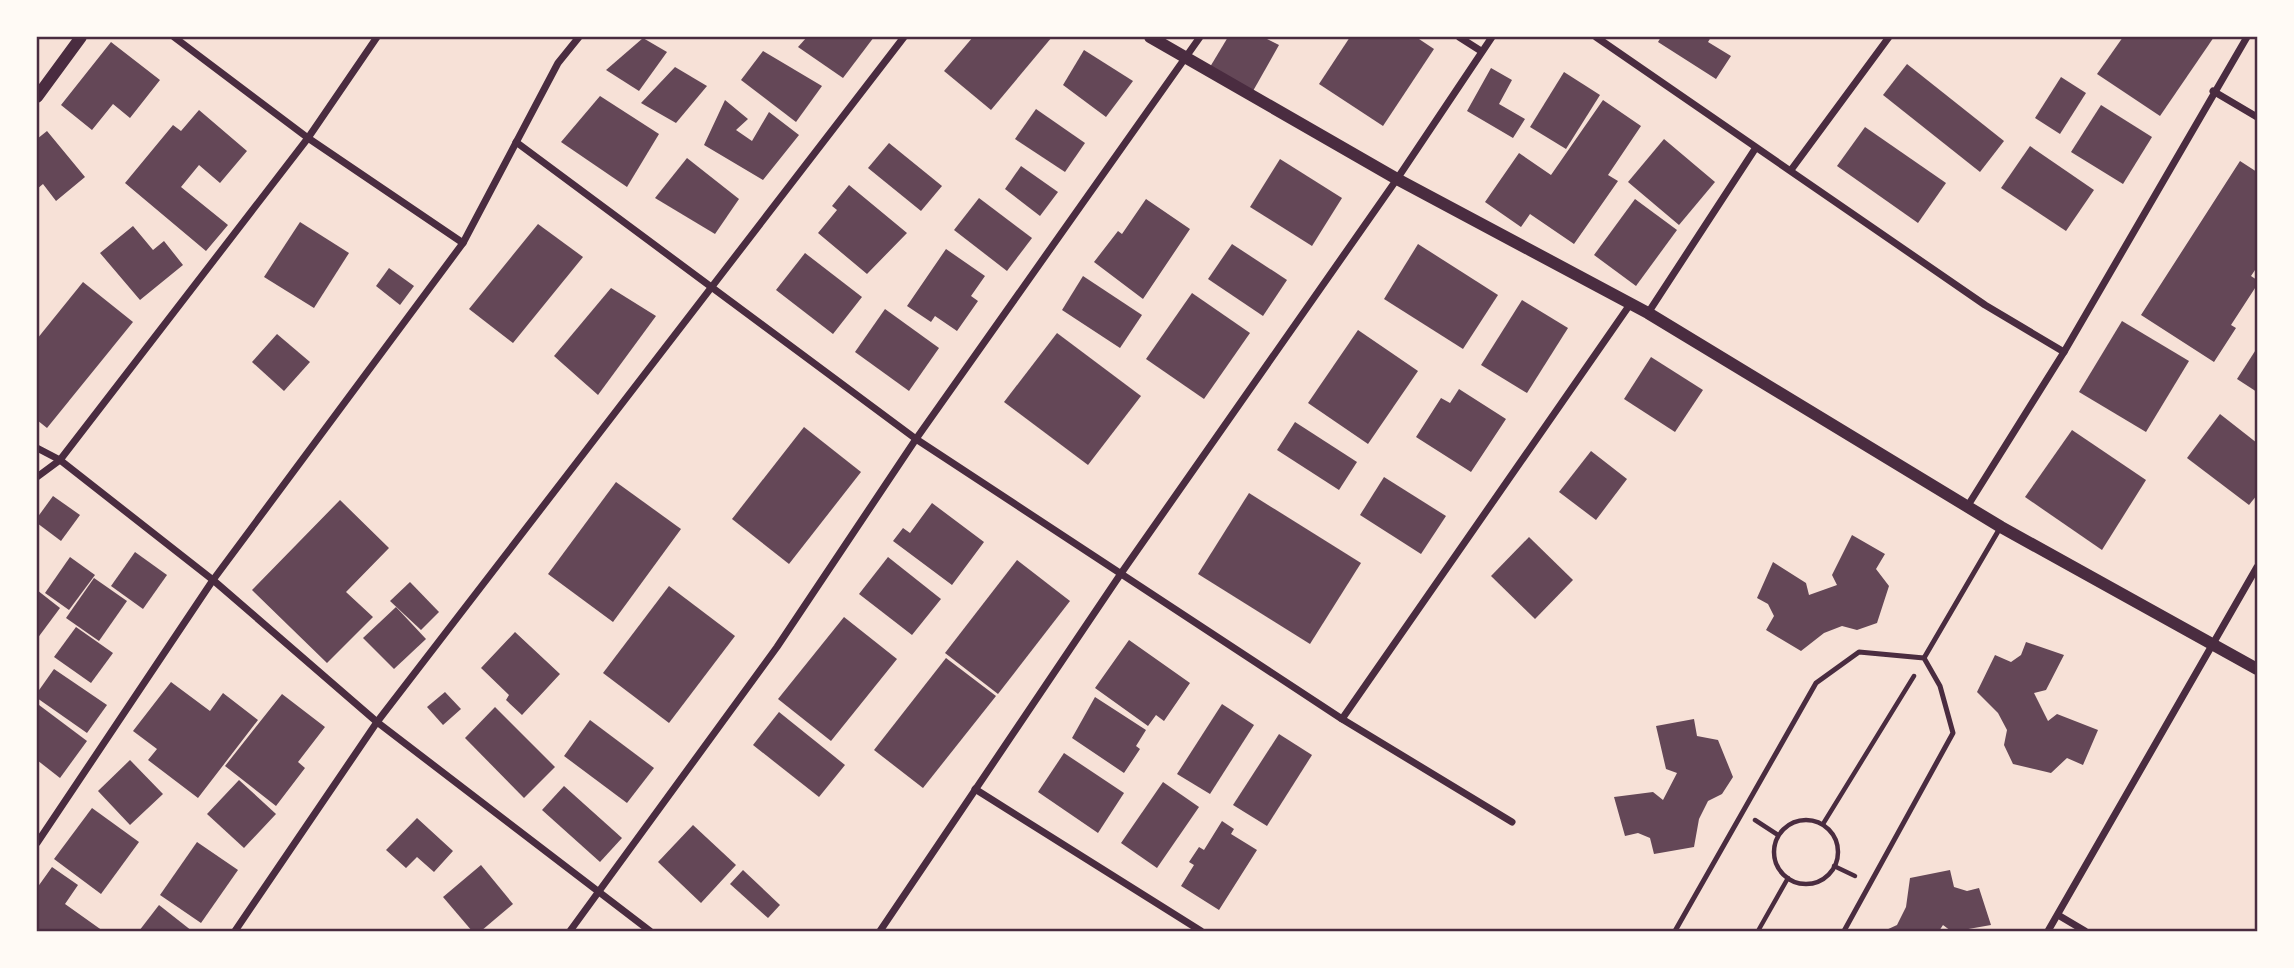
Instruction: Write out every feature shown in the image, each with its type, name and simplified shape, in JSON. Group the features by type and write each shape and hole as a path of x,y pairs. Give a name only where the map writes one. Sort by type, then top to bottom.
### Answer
{"street":[{"path":"37,97 81,37"},
{"path":"174,37 308,138 463,243"},
{"path":"37,477 60,460 308,138 377,37"},
{"path":"37,844 213,580 463,243 558,62 579,37"},
{"path":"235,931 377,722 904,37"},
{"path":"1150,37 1397,179 1631,303 2001,527 2257,669"},
{"path":"570,931 777,647 916,439 1200,37"},
{"path":"1459,37 1481,51"},
{"path":"880,931 1122,572 1397,179 1492,37"},
{"path":"1596,37 1985,305 2064,352"},
{"path":"1791,170 1889,37"},
{"path":"1967,506 2064,352 2213,91 2247,37"},
{"path":"2213,91 2257,117"},
{"path":"516,142 710,289 916,439 1342,719 1512,822"},
{"path":"1648,313 1755,149"},
{"path":"1342,719 1631,303"},
{"path":"37,448 60,460 213,580 377,722 650,931"},
{"path":"2048,931 2257,567"},
{"path":"975,789 1201,931"},
{"path":"2057,915 2085,931"}],"lane":[{"path":"1924,658 2001,527"},
{"path":"1675,931 1816,683 1858,652 1924,658"},
{"path":"1844,931 1953,733 1940,686 1924,658"}],"path":[{"path":"1823,824 1924,658"},
{"path":"1743,812 1778,835"},
{"path":"1803,819 1823,824 1836,840 1838,850 1832,869 1815,882 1804,884 1788,878 1777,867 1774,856 1778,835 1784,827 1803,819"},
{"path":"1758,931 1788,878"}],"building":[{"path":"807,37 874,37 843,78 798,47"},
{"path":"973,37 1052,37 991,110 944,71"},
{"path":"1228,37 1263,37 1279,45 1253,91 1210,67"},
{"path":"1350,37 1416,37 1434,49 1383,126 1319,84"},
{"path":"1661,37 1711,37 1708,42 1731,56 1716,79 1658,42"},
{"path":"2123,37 2214,37 2160,116 2097,74"},
{"path":"643,38 667,52 639,91 606,70"},
{"path":"111,42 160,80 130,118 113,104 92,130 61,105"},
{"path":"1084,50 1133,81 1106,117 1063,85"},
{"path":"763,51 822,86 796,122 741,80"},
{"path":"1907,64 2004,141 1980,172 1883,95"},
{"path":"675,67 707,86 676,123 641,103"},
{"path":"1491,68 1512,80 1499,104 1525,119 1513,138 1467,111"},
{"path":"1564,72 1600,95 1566,149 1530,127"},
{"path":"2061,77 2086,93 2060,134 2035,118"},
{"path":"600,96 659,134 627,187 561,142"},
{"path":"725,100 748,119 736,130 752,141 769,112 799,135 763,180 704,145"},
{"path":"1603,100 1641,126 1608,175 1618,181 1574,244 1530,214 1521,227 1485,202 1519,153 1551,175"},
{"path":"2101,105 2152,137 2123,184 2071,152"},
{"path":"1036,109 1085,143 1065,172 1015,139"},
{"path":"199,110 247,151 220,183 199,165 181,187 228,225 206,251 125,183 173,125 181,131"},
{"path":"1865,127 1946,183 1918,223 1837,166"},
{"path":"47,131 85,177 56,201 43,184 37,189 37,139"},
{"path":"1664,139 1715,182 1679,225 1628,182"},
{"path":"889,143 942,186 921,211 868,168"},
{"path":"2030,146 2094,190 2066,231 2001,188"},
{"path":"687,158 739,199 715,234 655,198"},
{"path":"1280,159 1342,198 1312,246 1250,207"},
{"path":"2240,161 2257,172 2257,267 2251,276 2257,280 2257,285 2231,325 2236,328 2214,362 2141,315"},
{"path":"1021,166 1058,192 1040,216 1005,189"},
{"path":"849,185 907,233 867,274 818,233 837,210 832,206"},
{"path":"979,198 1032,238 1007,271 954,230"},
{"path":"1146,199 1190,229 1143,299 1094,262 1118,231 1122,234"},
{"path":"1635,199 1677,230 1636,286 1594,255"},
{"path":"300,222 349,253 314,308 264,277"},
{"path":"538,224 583,257 513,343 469,309"},
{"path":"133,226 153,250 164,241 183,265 140,300 100,253"},
{"path":"1232,244 1287,280 1263,316 1208,279"},
{"path":"1418,244 1498,295 1463,349 1384,299"},
{"path":"946,249 985,276 971,296 978,301 957,331 935,316 931,322 907,306"},
{"path":"805,253 862,297 833,334 776,290"},
{"path":"389,268 414,286 400,305 376,286"},
{"path":"1083,276 1142,315 1120,348 1062,310"},
{"path":"83,282 133,322 47,428 37,420 37,339"},
{"path":"611,288 656,316 598,395 554,356"},
{"path":"1192,293 1250,333 1204,399 1146,359"},
{"path":"1522,300 1568,328 1527,393 1481,365"},
{"path":"885,309 939,348 909,391 855,352"},
{"path":"2122,321 2189,361 2146,432 2079,392"},
{"path":"1358,330 1418,371 1368,444 1308,403"},
{"path":"1057,333 1141,396 1088,465 1004,402"},
{"path":"277,334 310,362 284,391 252,362"},
{"path":"2257,348 2257,392 2237,379"},
{"path":"1651,357 1703,390 1675,432 1624,399"},
{"path":"1459,389 1506,419 1471,472 1416,437 1441,398 1450,403"},
{"path":"2220,414 2257,443 2257,495 2249,505 2187,458"},
{"path":"1295,422 1357,462 1339,490 1277,450"},
{"path":"804,427 861,472 789,564 732,519"},
{"path":"2072,430 2146,480 2102,550 2025,497"},
{"path":"1591,451 1627,479 1596,520 1559,492"},
{"path":"1384,477 1446,516 1421,554 1360,515"},
{"path":"616,482 681,529 613,622 548,574"},
{"path":"1249,493 1361,563 1310,644 1198,574"},
{"path":"53,496 80,515 61,541 37,523 37,518"},
{"path":"340,500 389,548 346,592 373,617 327,663 252,590"},
{"path":"932,503 984,542 952,585 893,541 903,528 910,533"},
{"path":"1852,535 1885,554 1876,569 1889,586 1877,623 1857,630 1842,626 1824,633 1801,651 1766,630 1774,616 1768,604 1757,598 1773,562 1806,583 1809,595 1837,585 1832,575"},
{"path":"1529,537 1573,580 1535,619 1491,576"},
{"path":"135,552 167,575 143,609 111,586"},
{"path":"70,557 95,575 69,610 45,593"},
{"path":"888,557 941,599 912,635 859,594"},
{"path":"1017,560 1070,601 998,694 945,653"},
{"path":"94,578 127,601 99,641 66,618"},
{"path":"410,582 439,612 421,630 390,601"},
{"path":"669,586 735,636 669,723 603,673"},
{"path":"37,590 60,608 37,639"},
{"path":"396,607 426,639 394,669 363,638"},
{"path":"844,617 897,659 831,741 778,699"},
{"path":"76,627 113,653 91,683 54,657"},
{"path":"515,632 560,674 522,715 506,700 509,695 481,668"},
{"path":"1129,640 1190,683 1164,721 1156,715 1148,726 1095,688"},
{"path":"2026,642 2064,655 2046,690 2034,693 2048,721 2057,714 2098,730 2083,765 2067,758 2051,773 2013,764 2004,745 2007,730 1998,713 1977,692 1995,655 2011,662 2021,655"},
{"path":"946,658 996,696 923,788 874,750"},
{"path":"54,669 107,705 87,733 37,698 37,693"},
{"path":"171,682 210,711 223,693 258,720 198,798 148,760 157,749 133,731"},
{"path":"445,692 461,709 443,725 427,707"},
{"path":"282,694 325,727 298,762 305,768 276,806 225,766"},
{"path":"1095,697 1146,730 1136,746 1140,749 1124,773 1072,738"},
{"path":"1222,704 1254,725 1210,794 1177,774"},
{"path":"39,705 87,741 60,778 37,760"},
{"path":"495,707 555,767 524,798 465,738"},
{"path":"779,712 845,765 819,797 753,745"},
{"path":"1694,719 1697,736 1718,740 1733,777 1722,794 1708,801 1699,819 1694,847 1654,854 1650,838 1638,833 1625,836 1614,797 1653,792 1663,800 1677,773 1666,769 1656,726"},
{"path":"590,720 654,768 627,803 564,756"},
{"path":"1279,734 1312,755 1267,826 1233,805"},
{"path":"1064,753 1124,793 1098,833 1038,792"},
{"path":"130,760 163,794 130,825 98,791"},
{"path":"239,780 276,814 244,848 207,814"},
{"path":"1163,782 1199,807 1157,868 1121,843"},
{"path":"564,786 622,838 600,862 542,810"},
{"path":"92,808 139,842 101,894 54,859"},
{"path":"417,818 453,851 434,872 417,857 406,868 386,850"},
{"path":"1222,821 1234,829 1231,834 1257,850 1219,910 1181,886 1194,865 1189,862 1199,847 1204,850"},
{"path":"693,825 736,865 701,903 658,862"},
{"path":"197,842 238,870 201,923 160,895"},
{"path":"481,865 513,904 481,931 472,931 443,897"},
{"path":"52,867 78,885 65,904 103,931 37,931 37,888"},
{"path":"743,870 780,905 768,918 730,884"},
{"path":"1950,870 1954,887 1967,891 1979,888 1991,925 1957,931 1951,931 1943,925 1939,931 1884,931 1897,925 1906,907 1910,878"},
{"path":"159,905 192,931 139,931"}]}
